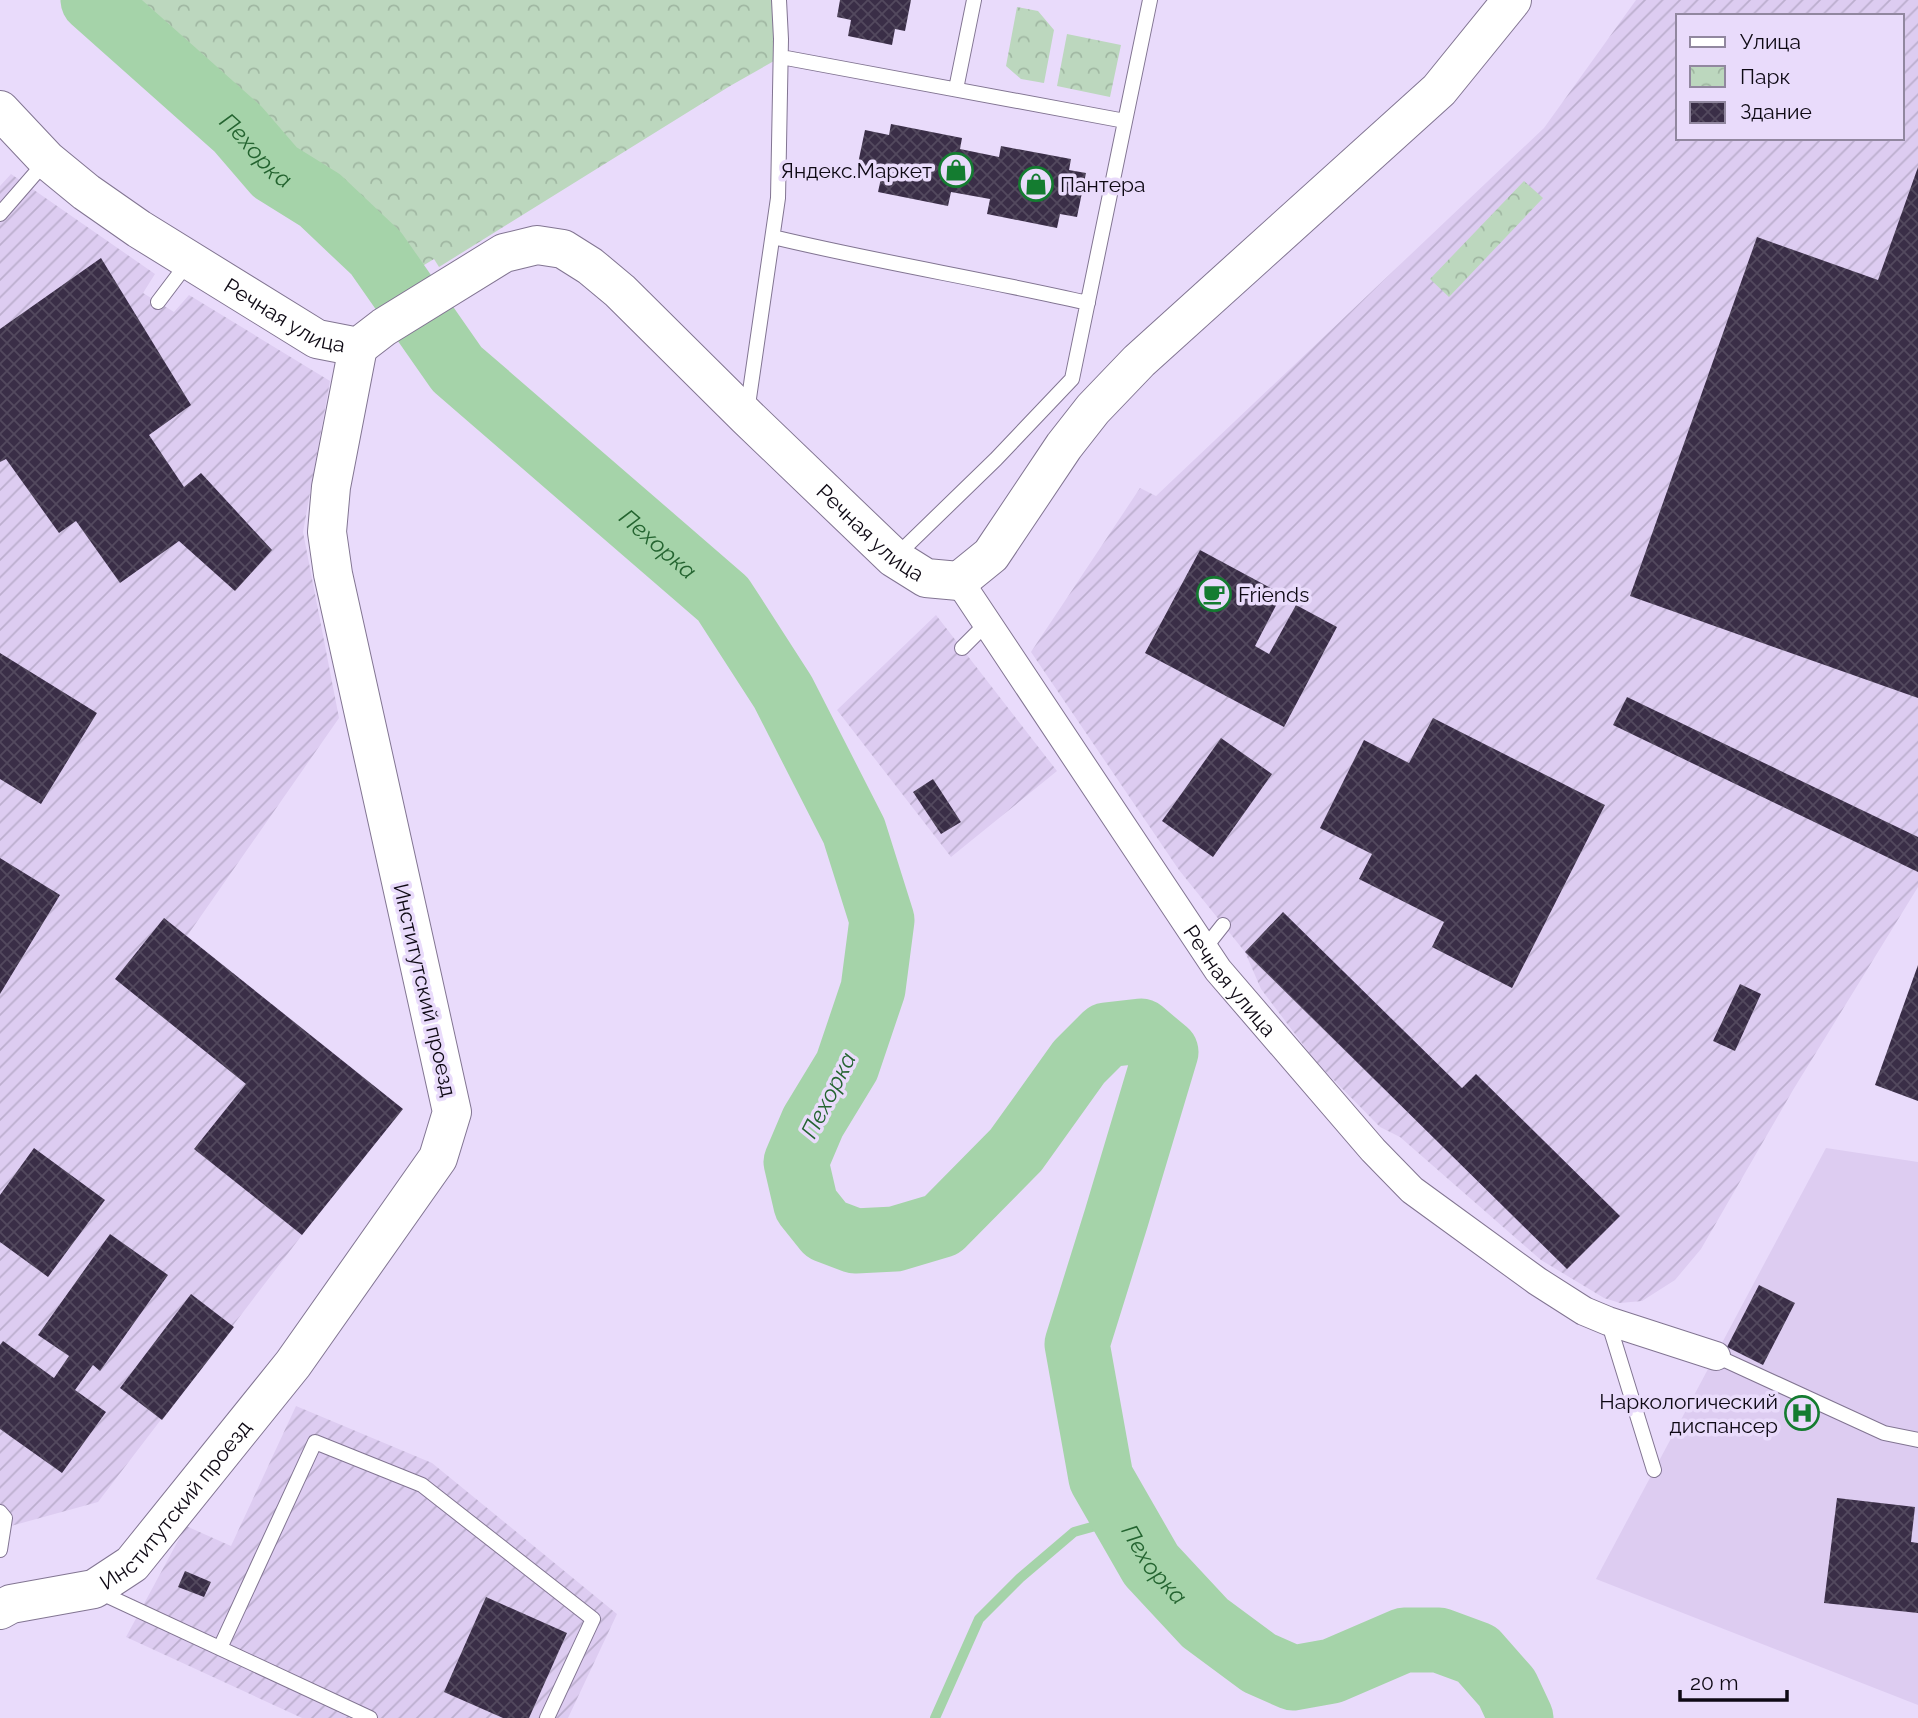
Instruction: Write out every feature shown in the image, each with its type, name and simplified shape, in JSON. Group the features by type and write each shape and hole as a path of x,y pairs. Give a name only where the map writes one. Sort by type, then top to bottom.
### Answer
{"street":[{"path":"959,581 991,555 1064,446 1093,409 1139,361 1439,90 1512,0"},
{"name":"Речная улица","path":"0,110 47,160 86,192 139,229 317,339 371,337 504,253 537,245 563,249 590,266 620,291 894,558 926,578 959,581 1218,970 1364,1140 1412,1190 1537,1281 1584,1311 1716,1356"},
{"name":"Институтский проезд","path":"0,1610 11,1604 94,1590 132,1564 293,1364 438,1158 452,1112 333,574 327,532 331,487 371,337"}],"lane":[{"path":"747,417 778,198 781,57 779,0"},
{"path":"956,89 974,0"},
{"path":"894,558 996,459 1072,379 1150,0"},
{"path":"781,57 1125,121"},
{"path":"0,214 47,160"},
{"path":"773,237 842,254 1005,284 1088,303"},
{"path":"158,302 190,260"},
{"path":"962,648 987,623"},
{"path":"1204,949 1223,925"},
{"path":"1608,1321 1654,1470"},
{"path":"1716,1356 1884,1433 1918,1440"},
{"path":"219,1648 315,1442 422,1485 593,1619 547,1718"},
{"path":"0,1512 5,1518 0,1550"},
{"path":"94,1590 370,1718"}],"shaded area":[{"path":"1636,0 1918,0 1918,887 1793,1090 1701,1249 1675,1280 1642,1301 1620,1303 1604,1298 1541,1260 1400,1137 1380,1127 1317,1063 1261,989 1245,952 1179,870 1031,652 1140,488 1156,496 1544,128"},
{"path":"11,174 155,274 143,293 174,312 189,295 330,381 303,532 339,718 187,936 403,1109 302,1235 98,1502 0,1529 0,186"},
{"path":"936,615 1057,771 951,857 837,710"},
{"name":"Наркологический диспансер","path":"1826,1148 1918,1162 1918,1705 1596,1579"},
{"path":"296,1406 432,1463 617,1614 568,1718 302,1718 126,1637 186,1526 231,1546"}],"green space":[{"path":"93,0 777,0 781,57 439,267 434,259 396,282 376,253 320,200 275,172 238,129"},
{"path":"1017,7 1038,11 1054,30 1044,83 1021,79 1006,66"},
{"path":"1067,34 1121,45 1110,97 1057,86"},
{"path":"1524,181 1543,198 1449,297 1430,279"}],"building":[{"path":"840,0 911,0 905,31 895,29 892,45 848,36 851,20 837,17"},
{"path":"891,124 962,138 960,149 999,157 1001,146 1071,159 1069,170 1086,173 1077,217 1060,214 1057,228 987,214 990,199 951,192 948,206 878,192 881,178 856,173 865,130 889,135"},
{"path":"1918,167 1918,698 1630,596 1757,237 1878,280"},
{"path":"101,258 191,405 149,435 184,487 201,473 272,550 235,591 179,541 120,583 76,521 59,533 6,459 0,462 0,329"},
{"path":"1200,550 1282,594 1255,646 1269,654 1296,605 1337,627 1284,727 1145,653"},
{"path":"0,653 97,713 41,804 0,779"},
{"path":"1627,697 1918,837 1918,872 1613,725"},
{"path":"1433,718 1605,805 1512,988 1432,947 1444,922 1359,879 1372,854 1320,828 1364,740 1409,763"},
{"path":"1221,738 1272,774 1213,857 1162,821"},
{"path":"933,779 961,822 941,834 913,792"},
{"path":"0,858 60,895 0,994"},
{"path":"1283,912 1462,1088 1476,1074 1620,1216 1567,1269 1245,952"},
{"path":"164,918 403,1109 302,1235 194,1149 246,1084 115,979"},
{"path":"1918,965 1918,1101 1875,1085"},
{"path":"1740,984 1761,994 1735,1051 1713,1041"},
{"path":"34,1148 105,1200 48,1277 0,1242 0,1195"},
{"path":"110,1234 168,1275 100,1371 93,1365 75,1390 106,1412 62,1473 0,1429 0,1345 3,1341 54,1378 69,1356 38,1335"},
{"path":"1759,1285 1795,1303 1763,1365 1727,1347"},
{"path":"191,1294 234,1327 162,1420 120,1388"},
{"path":"1837,1498 1915,1507 1911,1542 1918,1543 1918,1613 1824,1603"},
{"path":"185,1571 211,1582 204,1597 178,1587"},
{"path":"486,1597 567,1633 529,1718 503,1718 444,1692"}],"waterway":[{"name":"Пехорка","path":"93,0 238,129 275,172 320,200 376,253 457,369 723,599 783,692 854,831 882,920 873,989 847,1066 813,1122 796,1162 806,1205 826,1230 855,1241 895,1239 942,1225 1016,1150 1079,1062 1106,1035 1141,1031 1166,1052 1077,1344 1101,1478 1151,1565 1205,1623 1259,1663 1293,1678 1332,1671 1404,1640 1439,1640 1477,1654 1507,1688 1521,1718"},
{"path":"935,1718 979,1619 1020,1578 1074,1532 1124,1518"}],"place":[{"name":"Яндекс.Маркет","path":"956,170"},
{"name":"Пантера","path":"1036,184"},
{"name":"Friends","path":"1214,594"},
{"name":"Наркологический диспансер","path":"1802,1413"}]}
